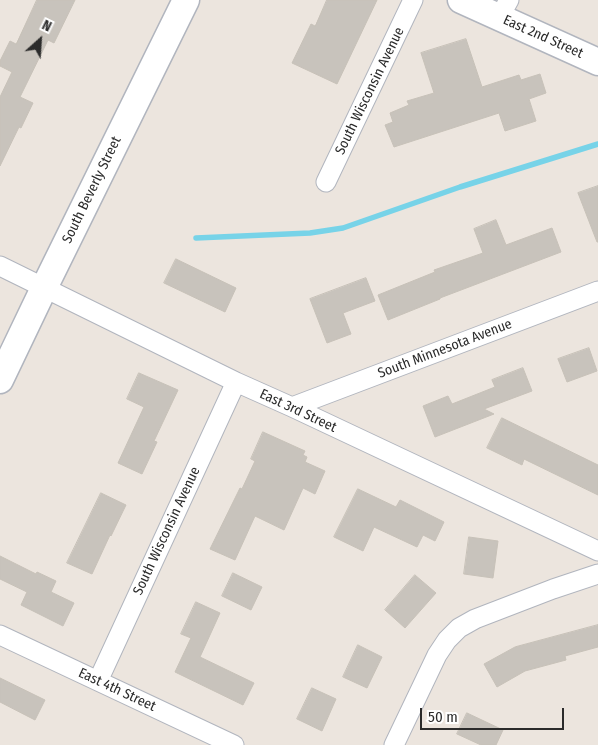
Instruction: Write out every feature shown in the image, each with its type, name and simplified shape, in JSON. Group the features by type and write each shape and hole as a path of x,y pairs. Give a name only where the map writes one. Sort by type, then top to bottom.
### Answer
{"main road":[{"name":"South Beverly Street","path":"0,380 186,0"},
{"name":"East 2nd Street","path":"461,0 504,9 598,62"}],"street":[{"name":"South Wisconsin Avenue","path":"326,182 413,0"},
{"name":"East 3rd Street","path":"0,266 236,382 598,551"},
{"name":"South Minnesota Avenue","path":"292,407 598,291"},
{"name":"South Wisconsin Avenue","path":"98,681 236,382"},
{"path":"394,745 437,656 446,640 459,628 484,616 598,574"},
{"name":"East 4th Street","path":"0,635 234,745"}],"building":[{"path":"37,0 75,0 54,43 48,40 20,97 33,103 0,166 0,97 12,72 0,66 0,61 10,41 16,44"},
{"path":"327,0 377,0 337,84 292,63 311,24 315,26"},
{"path":"466,39 482,87 519,75 521,80 540,74 546,93 529,99 536,121 505,131 499,113 394,147 385,125 393,122 390,113 409,105 407,101 434,93 421,53"},
{"path":"598,186 598,242 597,242 578,193"},
{"path":"496,220 506,245 552,228 561,252 388,320 378,295 435,272 434,270 483,253 474,229"},
{"path":"176,259 236,288 225,312 164,283"},
{"path":"366,278 375,301 343,313 351,334 327,343 310,299"},
{"path":"589,348 597,371 567,382 558,359"},
{"path":"523,368 532,391 484,409 494,414 435,437 423,406 448,396 452,404 495,387 492,380"},
{"path":"139,373 178,390 154,441 157,442 142,474 118,463 144,407 127,399"},
{"path":"502,418 598,465 598,495 524,459 522,465 487,448"},
{"path":"263,432 305,451 303,455 307,457 305,462 325,471 315,494 303,488 284,530 255,516 235,560 210,549 255,461 251,459"},
{"path":"358,489 396,507 400,500 444,522 435,541 423,535 417,547 374,527 363,551 334,537"},
{"path":"101,493 126,505 92,574 67,563"},
{"path":"469,537 498,541 493,578 464,574"},
{"path":"0,556 36,574 37,572 56,581 51,592 74,603 63,626 21,605 27,592 0,579"},
{"path":"233,573 262,587 251,610 222,596"},
{"path":"415,575 436,593 405,628 385,610"},
{"path":"196,602 220,613 200,657 254,683 243,705 175,672 191,638 181,634"},
{"path":"598,625 598,647 565,656 566,660 525,671 497,687 484,664 515,647"},
{"path":"358,645 382,657 367,688 343,677"},
{"path":"0,678 45,700 35,720 0,702"},
{"path":"312,688 336,699 322,731 297,719"},
{"path":"467,713 503,730 496,745 481,745 457,734"}],"waterway":[{"path":"196,238 310,233 343,228 460,187 598,144"}]}
